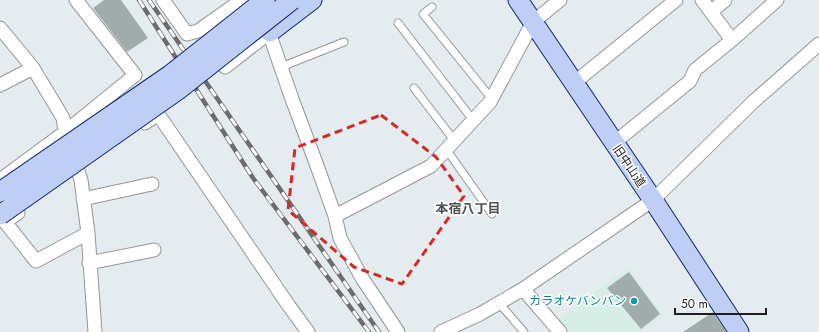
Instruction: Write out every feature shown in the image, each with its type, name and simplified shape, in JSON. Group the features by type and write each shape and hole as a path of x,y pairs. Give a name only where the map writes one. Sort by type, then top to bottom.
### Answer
{"main road":[{"path":"0,192 170,75 265,0"},
{"path":"2,221 178,90 292,0"},
{"path":"270,32 312,0"},
{"name":"旧中山道","path":"518,0 653,200 739,332"}],"street":[{"path":"0,180 65,132 135,75 76,0"},
{"path":"163,0 187,34 198,31 242,0"},
{"path":"257,0 270,32 292,99 335,216 340,238 362,278 398,332"},
{"path":"335,216 431,166 492,99 533,22 560,0"},
{"path":"574,83 676,0"},
{"path":"702,0 732,40"},
{"path":"711,12 724,0"},
{"path":"614,143 690,81 696,70 777,0"},
{"path":"0,28 34,68 63,118 65,132 81,180 88,233 95,332"},
{"path":"198,31 225,67 270,32"},
{"path":"441,332 461,328 480,314 523,289 653,200 753,102 819,44"},
{"path":"0,85 34,68"},
{"path":"88,233 36,261 2,221 158,114 308,332"},
{"path":"83,199 152,184"},
{"path":"90,263 154,250"},
{"path":"523,289 560,332"}],"lane":[{"path":"432,7 423,14 492,99"},
{"path":"398,23 473,120"},
{"path":"281,67 344,42"},
{"path":"414,88 492,214"},
{"path":"499,303 524,332"}],"highlighted area":[{"path":"381,115 436,157 464,196 402,284 354,267 288,210 295,148"}],"shaded area":[{"path":"627,268 664,315 640,332 568,332 556,321"}],"building":[{"path":"104,0 121,0 148,38 127,52 93,8"},
{"name":"カラオケバンバン","path":"629,272 660,314 641,329 607,288"},
{"path":"713,312 726,332 683,332"}],"railway":[{"path":"139,0 253,178 369,332"},
{"path":"149,0 379,332"}],"place":[{"name":"カラオケバンバン","path":"634,301"}],"district":[{"name":"本宿八丁目","path":"468,208"}]}
